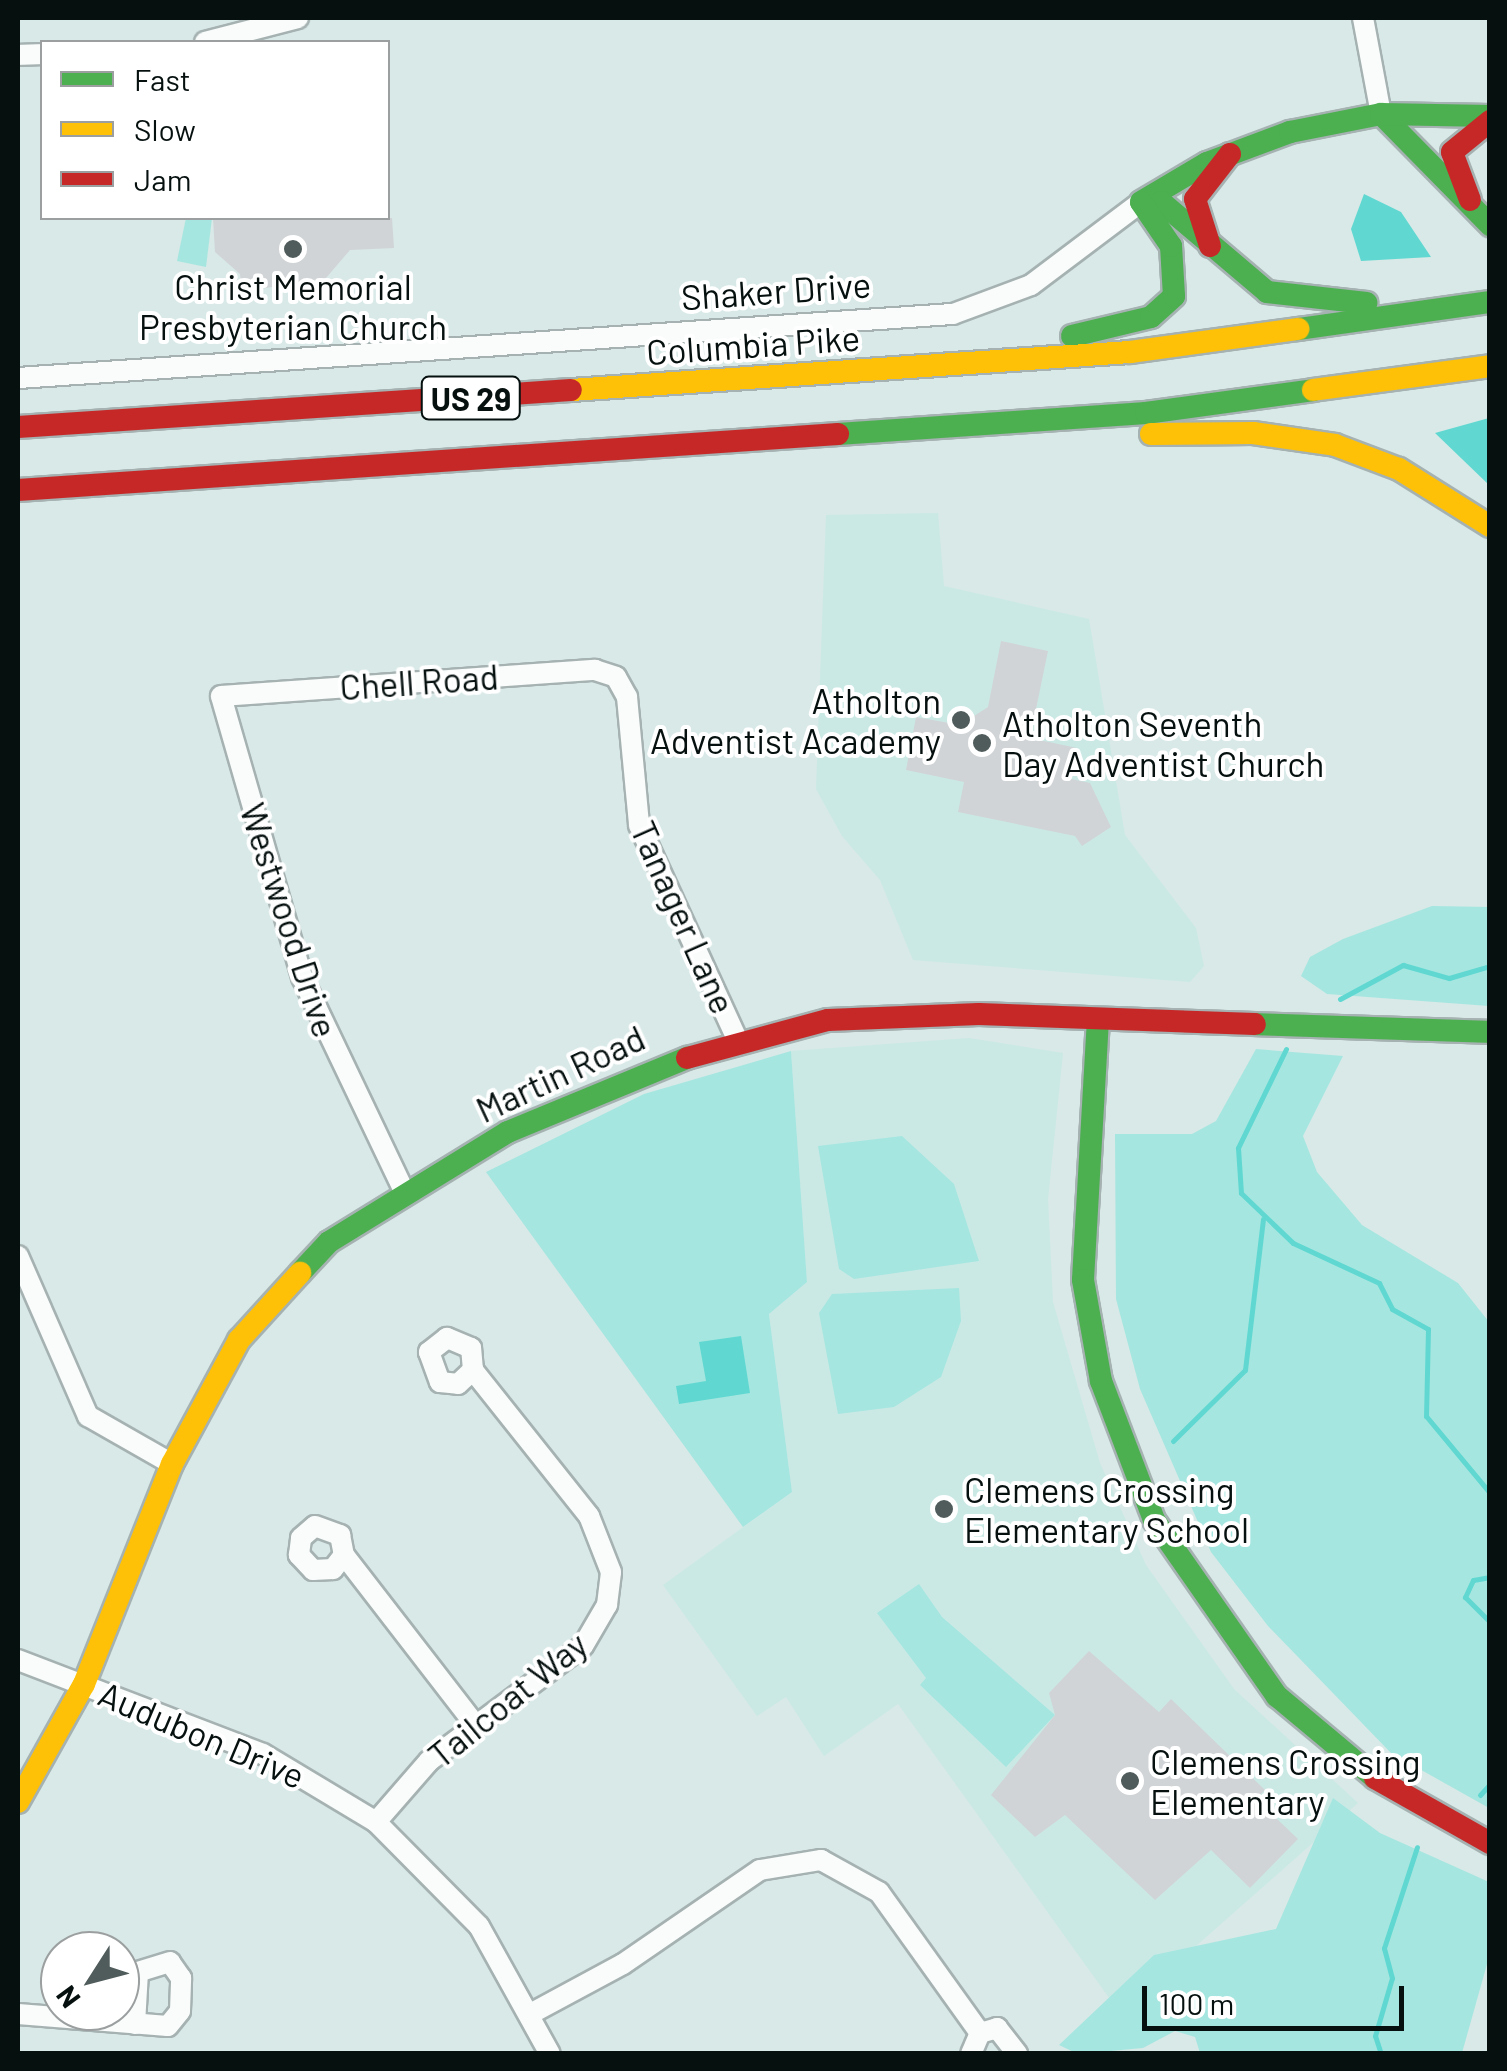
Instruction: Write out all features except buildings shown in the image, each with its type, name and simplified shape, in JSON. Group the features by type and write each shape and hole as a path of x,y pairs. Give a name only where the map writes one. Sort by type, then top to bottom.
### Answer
{"main road":[{"name":"Shaker Drive","path":"1146,198 1230,154 1381,114 1490,118"},
{"path":"1381,114 1484,220"},
{"path":"1484,220 1452,152 1490,118"},
{"path":"1220,261 1199,229 1196,199 1230,154"},
{"path":"1146,198 1220,261 1267,292 1305,302 1481,303"},
{"path":"926,368 1133,324 1164,308 1177,266 1146,198"},
{"name":"Columbia Pike","path":"18,427 1130,352 1481,303"},
{"name":"US 29","path":"18,490 1146,413 1490,366"},
{"path":"838,435 1292,437 1399,469 1490,526"},
{"name":"Martin Road","path":"18,1802 84,1684 172,1464 215,1375 264,1308 329,1242 404,1191 575,1099 737,1039 914,1013 1490,1032"},
{"path":"1098,1018 1083,1280 1101,1380 1154,1520 1218,1623 1289,1707 1390,1790 1490,1844"}],"street":[{"path":"213,40 298,18"},
{"path":"1364,18 1381,114"},
{"name":"Shaker Drive","path":"18,378 953,314 1031,285 1146,198"},
{"name":"Chell Road","path":"220,696 595,670 616,677"},
{"name":"Tanager Lane","path":"616,677 627,696 639,826 737,1039"},
{"name":"Westwood Drive","path":"220,696 302,977 404,1191"},
{"path":"18,1256 88,1416 172,1464"},
{"name":"Tailcoat Way","path":"376,1822 414,1776 582,1646 607,1605 611,1572 590,1516 473,1370"},
{"path":"344,1555 476,1726"},
{"name":"Audubon Drive","path":"18,1660 263,1754 376,1822 458,1899 532,2013 550,2054"},
{"path":"532,2013 623,1964 760,1870 821,1860 879,1892 980,2033"},
{"path":"980,2033 1006,2031 1016,2054"},
{"path":"971,2054 980,2033"}],"shaded area":[{"path":"1364,194 1401,212 1431,257 1361,261 1351,229"},
{"path":"186,220 212,220 206,267 177,261"},
{"path":"1490,418 1489,485 1435,433"},
{"name":"Atholton Adventist Academy","path":"938,513 944,586 1089,619 1125,835 1196,928 1204,966 1190,982 913,960 880,880 842,836 816,789 826,515"},
{"path":"1432,906 1489,907 1489,1006 1327,994 1301,976 1310,957 1343,939"},
{"name":"Clemens Crossing Elementary School","path":"969,1038 1063,1053 1048,1199 1053,1302 1100,1463 1146,1565 1234,1689 1358,1803 1120,2013 898,1704 824,1756 786,1697 757,1716 663,1585 792,1492 769,1314 807,1282 791,1051"},
{"path":"1256,1049 1343,1056 1303,1136 1317,1172 1362,1225 1458,1283 1489,1322 1489,1808 1391,1753 1268,1626 1211,1552 1140,1389 1116,1299 1115,1134 1192,1134 1216,1121"},
{"path":"791,1051 807,1282 769,1314 792,1492 743,1527 486,1172 644,1094"},
{"path":"902,1136 954,1184 979,1261 854,1279 839,1269 818,1146"},
{"path":"959,1288 961,1321 941,1377 894,1407 838,1414 819,1313 832,1294"},
{"path":"741,1336 750,1393 679,1404 676,1386 706,1381 699,1342"},
{"path":"919,1584 942,1617 1055,1715 1006,1767 920,1685 926,1678 877,1613"},
{"path":"1333,1798 1380,1833 1489,1882 1489,1957 1462,2053 1200,2053 1195,2037 1175,2031 1143,2048 1078,2054 1059,2045 1154,1955 1276,1929"}],"waterway":[{"path":"1340,999 1403,965 1449,978 1490,966"},
{"path":"1286,1049 1238,1148 1241,1193 1293,1243 1379,1283 1392,1309 1428,1329 1426,1416 1490,1493"},
{"path":"1173,1441 1245,1370 1263,1219"},
{"path":"1490,1577 1473,1580 1465,1597 1490,1622"},
{"path":"1480,1795 1490,1784"},
{"path":"1381,2054 1375,2036 1392,1978 1384,1948 1417,1847"}],"traffic: fast":[{"path":"1381,114 1490,225"},
{"path":"1141,202 1207,163 1290,132 1381,114 1490,116"},
{"path":"1072,336 1151,317 1174,296 1171,246 1141,202"},
{"path":"1161,202 1267,292 1366,303"},
{"path":"1298,329 1490,302"},
{"path":"838,434 1146,413 1313,390"},
{"path":"1098,1019 1083,1280 1101,1381 1154,1520 1277,1696 1375,1778"},
{"path":"1255,1024 1490,1032"},
{"path":"300,1273 329,1242 508,1132 687,1058"}],"traffic: slow":[{"path":"571,390 1130,352 1298,329"},
{"path":"1313,390 1490,366"},
{"path":"1151,434 1253,433 1335,445 1399,469 1490,526"},
{"path":"18,1802 84,1684 172,1464 239,1340 300,1273"}],"traffic: jam":[{"path":"1470,200 1452,152 1490,121"},
{"path":"1210,246 1195,199 1230,154"},
{"path":"18,427 571,390"},
{"path":"18,490 838,434"},
{"path":"687,1058 828,1020 979,1014 1255,1024"},
{"path":"1375,1778 1490,1843"}],"place":[{"name":"Christ Memorial Presbyterian Church","path":"293,249"},
{"name":"Atholton Adventist Academy","path":"961,720"},
{"name":"Atholton Seventh Day Adventist Church","path":"982,743"},
{"name":"Clemens Crossing Elementary School","path":"944,1509"},
{"name":"Clemens Crossing Elementary","path":"1130,1781"}]}
